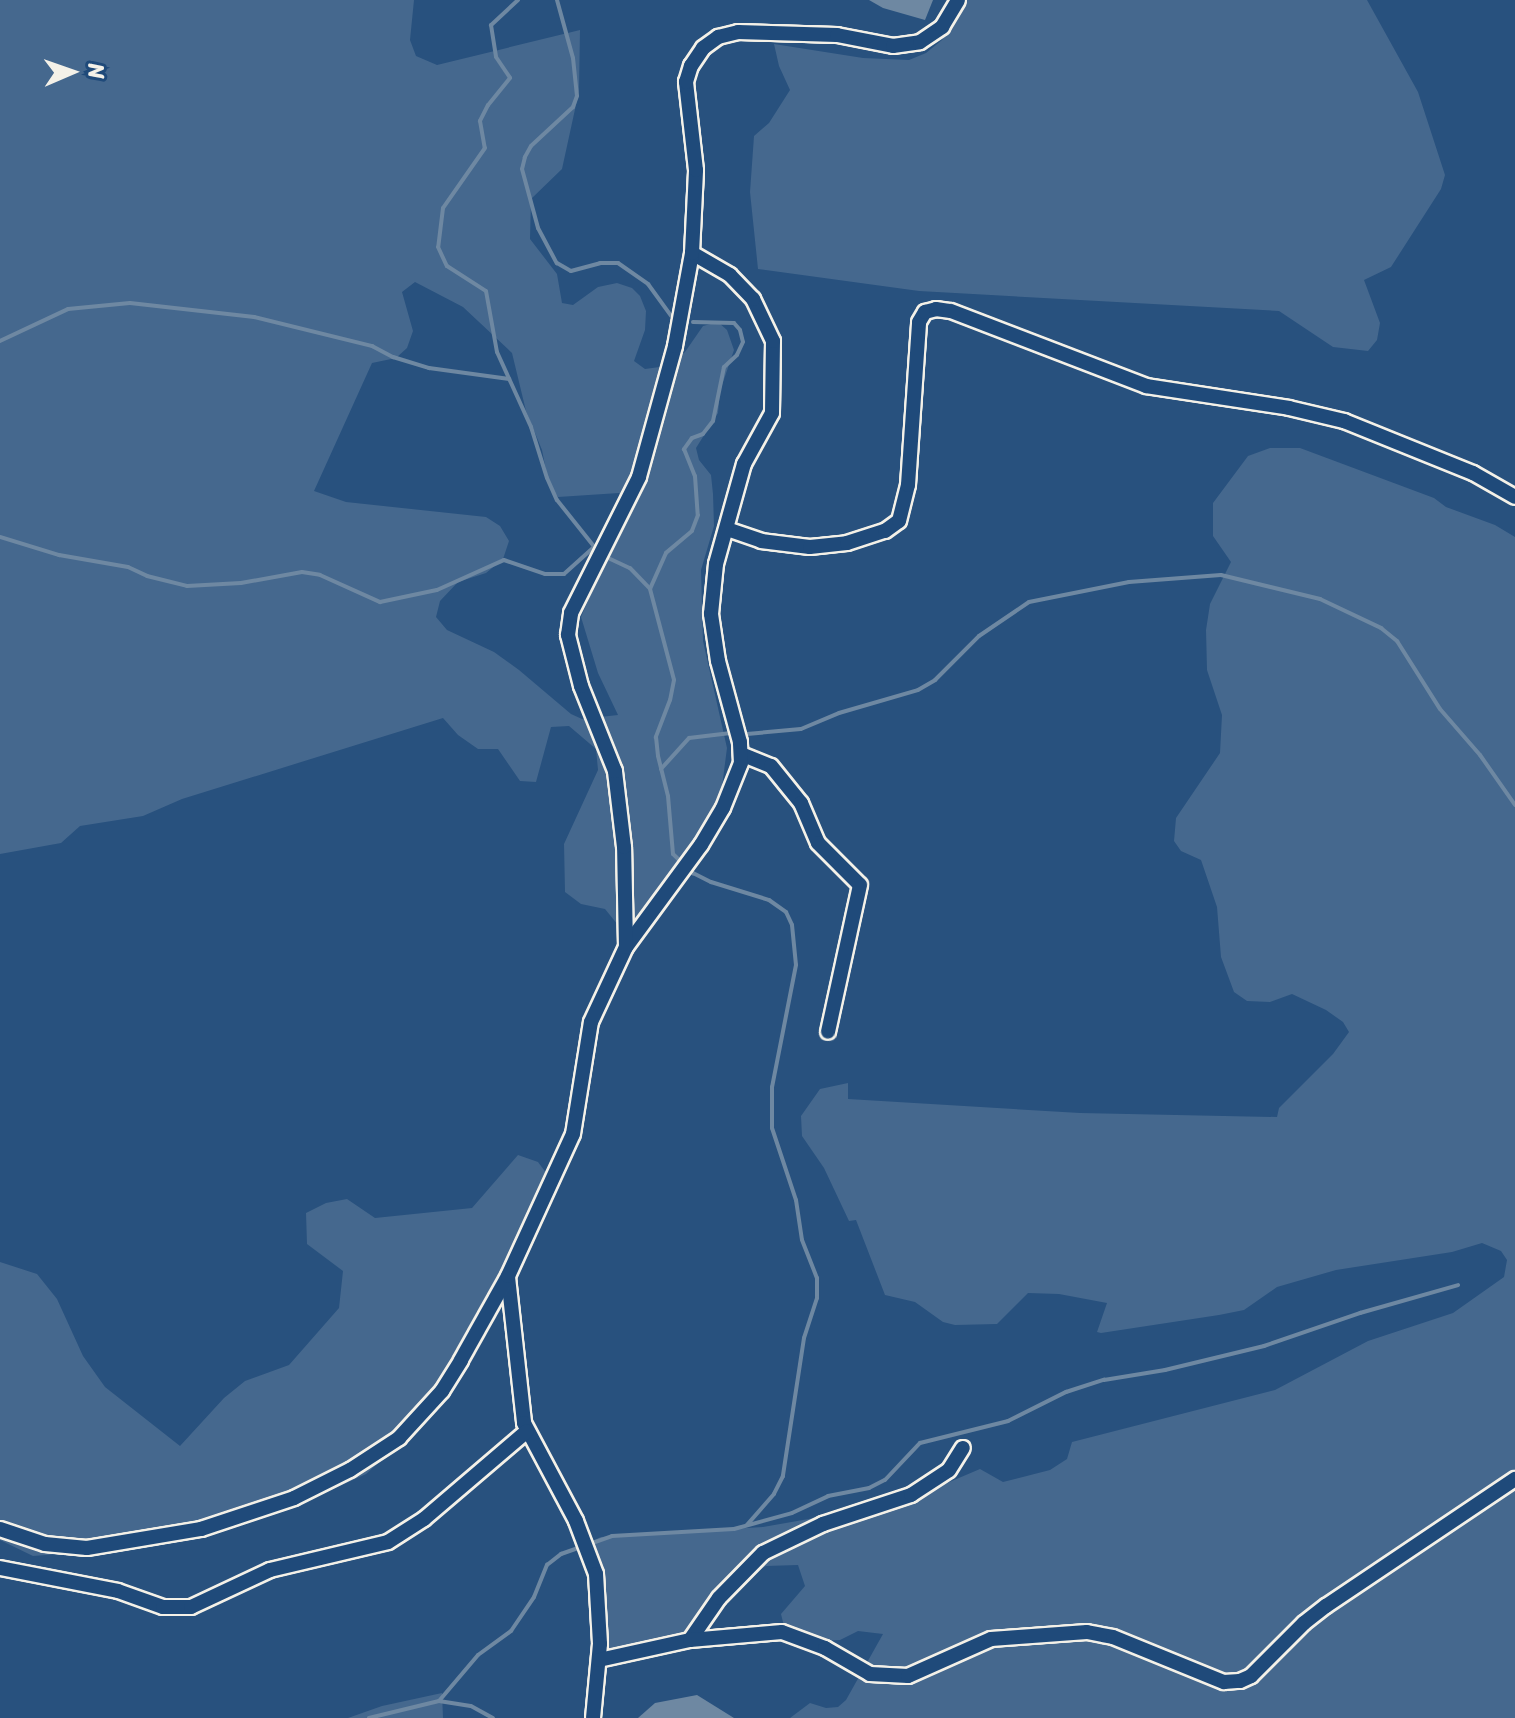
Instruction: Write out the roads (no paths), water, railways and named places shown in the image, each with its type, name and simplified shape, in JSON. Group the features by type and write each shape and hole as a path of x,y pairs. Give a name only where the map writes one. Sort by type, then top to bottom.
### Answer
{"street":[{"path":"626,947 624,847 615,771 581,686 568,635 571,613 639,477 675,346 692,253 696,170 686,82 703,48 718,37 738,32 776,30 837,35 893,46 920,42 942,27 958,0"},
{"path":"0,1529 23,1539 67,1548 143,1541 201,1529 324,1484 374,1456 421,1416 461,1360 508,1276 573,1134 591,1022 626,947 723,808 741,754 718,661 711,614 716,564 744,464 772,413 773,341 753,299 730,275 692,253"},
{"path":"727,529 761,541 810,547 847,543 885,531 899,521 908,485 919,322 925,312 936,309 951,311 1146,386 1289,408 1344,421 1473,473 1515,497"},
{"path":"741,754 771,766 801,803 818,843 860,885 828,1032"},
{"path":"508,1276 518,1389 527,1431 586,1544 598,1588 599,1660 593,1718"},
{"path":"0,1568 118,1591 163,1607 191,1607 270,1570 388,1542 424,1519 527,1431"},
{"path":"690,1640 719,1598 763,1553 823,1524 911,1495 949,1470 963,1448"},
{"path":"599,1660 690,1640 771,1631 795,1634 870,1674 893,1676 920,1673 991,1639 1087,1632 1113,1637 1224,1682 1240,1681 1251,1676 1304,1623 1326,1606 1515,1479"}],"waterway":[{"path":"518,0 491,25 496,57 510,78 488,105 480,121 485,148 443,208 438,247 447,266 486,291 497,352 531,427 547,478 557,500 596,549"},
{"path":"557,0 573,58 577,96 573,107 531,146 525,157 522,169 538,228 557,263 571,271 600,263 618,263 648,284 671,316"},
{"path":"0,341 68,309 130,303 254,317 372,346 393,357 429,368 509,379"},
{"path":"693,322 734,323 740,330 743,342 737,355 724,367 713,421 703,434 692,438 684,449 695,476 698,515 692,531 666,553 650,589 674,680 656,737 658,756 668,796 673,854 693,873 711,882 769,900 786,912 792,925 796,965 772,1087 772,1128 796,1200 802,1240 817,1278 817,1298 804,1338 783,1476 774,1494 747,1525"},
{"path":"0,537 59,555 128,567 147,576 187,586 241,583 302,572 320,575 380,602 437,590 504,560 545,574 564,574 594,547"},
{"path":"606,557 630,568 650,589"},
{"path":"747,734 801,729 839,713 918,690 935,680 979,636 1029,602 1129,582 1221,575 1320,599 1381,628 1397,641 1440,709 1480,755 1515,805"},
{"path":"661,769 689,738 731,733"},
{"path":"369,1718 439,1701 478,1655 511,1631 534,1597 547,1565 561,1554 612,1536 734,1529 792,1513 828,1496 869,1488 885,1480 920,1443 1008,1421 1066,1392 1104,1380 1165,1370 1264,1346 1360,1313 1458,1285"},
{"path":"439,1701 471,1706 493,1718"}]}
